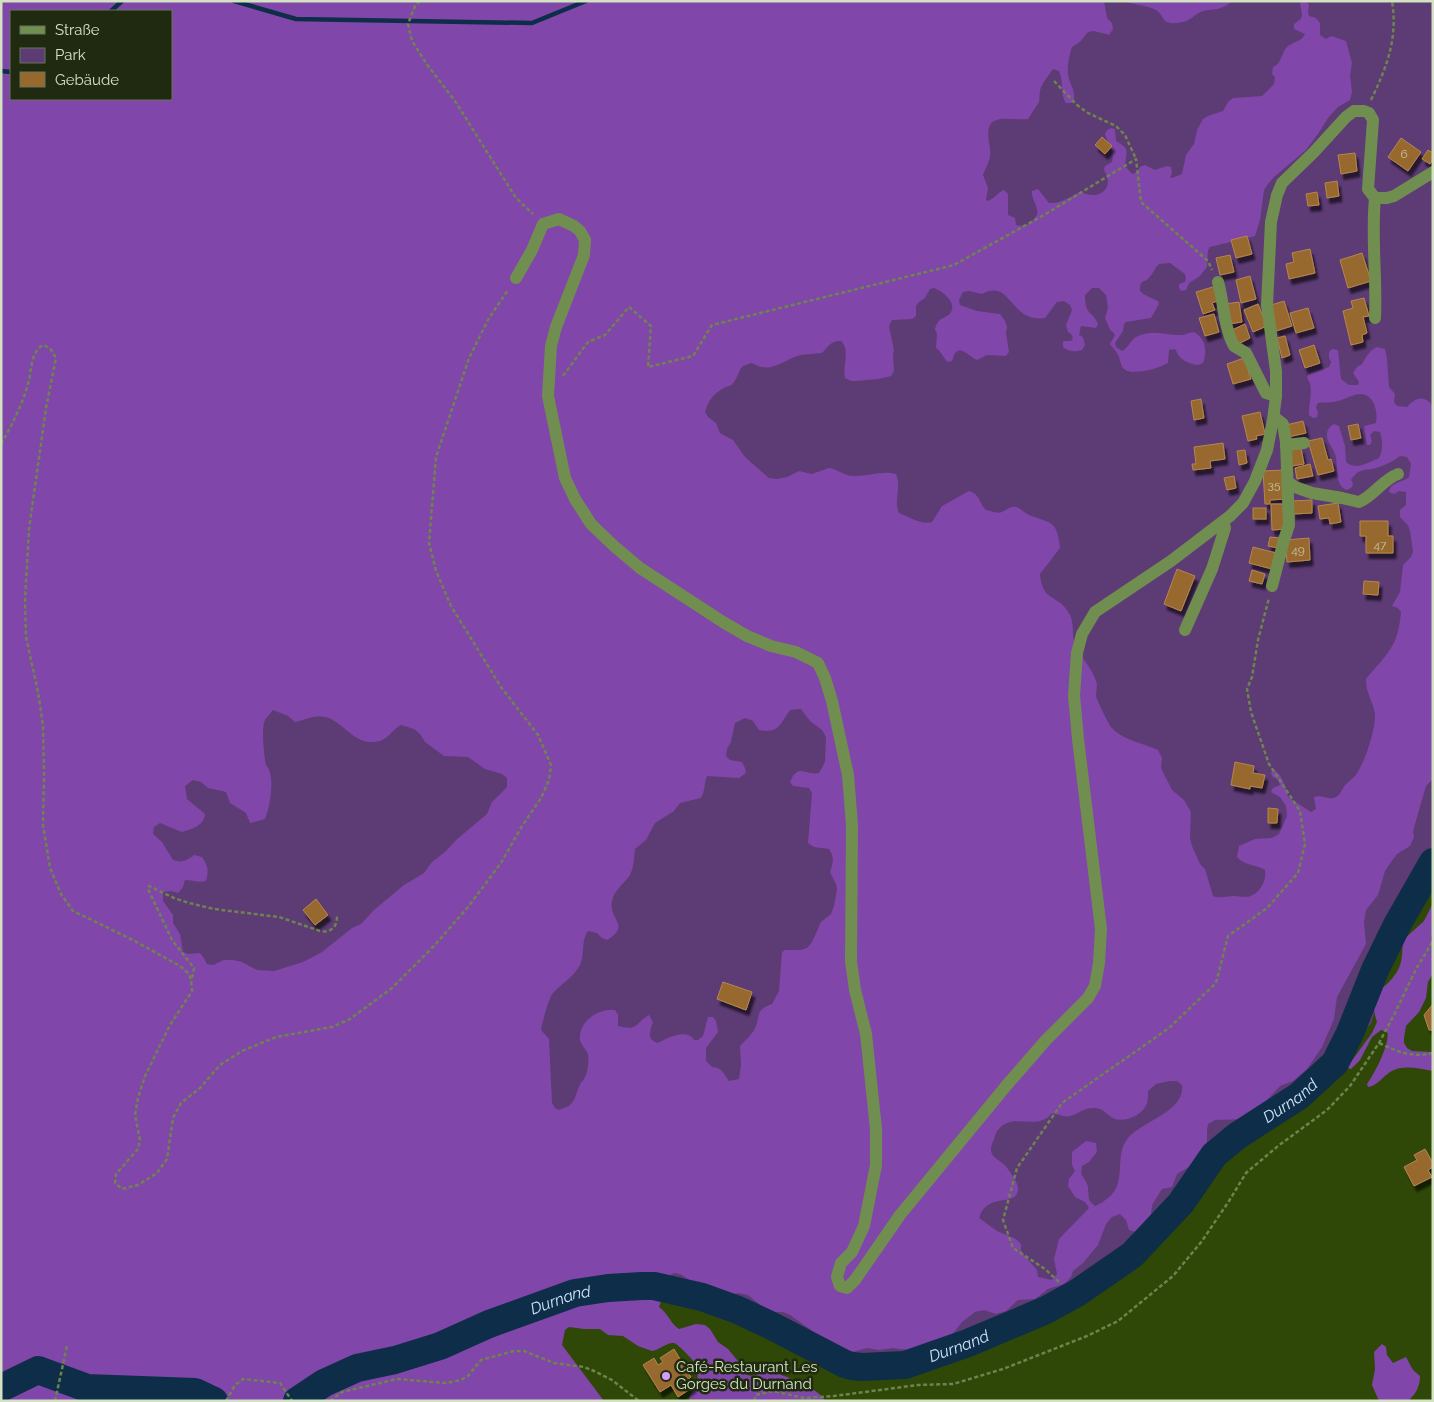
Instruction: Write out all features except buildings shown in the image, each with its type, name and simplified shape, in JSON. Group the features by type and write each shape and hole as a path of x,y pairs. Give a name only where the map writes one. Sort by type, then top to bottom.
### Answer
{"street":[{"path":"516,278 532,250 543,224 558,219 574,226 580,231 584,240 584,256 556,327 551,346 548,396 565,478 574,499 591,524 640,568 747,636 771,646 796,652 818,663 825,678 832,701 848,775 852,825 851,962 855,990 866,1034 876,1129 876,1165 864,1226 852,1252 841,1264 837,1277 840,1286 847,1288 855,1280 900,1215 1006,1086 1046,1040 1088,998 1096,986 1100,929 1074,696 1079,641 1085,627 1095,612 1223,522 1236,511 1250,491 1267,450 1274,418 1276,371 1267,300 1271,222 1277,195 1282,183 1354,111 1366,112 1372,116 1373,120 1368,188 1375,198 1373,212 1375,318"},
{"path":"1375,198 1394,196 1433,172"},
{"path":"1218,282 1223,299 1223,316 1234,346 1246,353 1266,393 1276,396"},
{"path":"1272,586 1289,525 1286,445 1282,424 1274,418"},
{"path":"1286,445 1304,443"},
{"path":"1288,482 1295,487 1312,493 1359,502 1387,480 1398,474"},
{"path":"1185,630 1212,569 1225,528 1223,522"}],"path":[{"path":"420,1 415,6 408,24 412,41 428,66 455,101 516,198 543,224"},
{"path":"1366,112 1390,52 1395,18 1392,1"},
{"path":"1054,81 1077,105 1088,113 1116,126 1125,135 1136,159 1141,202 1208,261 1218,282"},
{"path":"548,396 588,342 605,335 629,307 651,326 648,367 693,356 712,325 954,265 1044,215 1136,159"},
{"path":"337,916 337,922 333,928 326,932 279,918 202,906 174,898 149,886 148,889 172,940 194,968 191,979 192,991 170,1025 145,1076 135,1115 140,1140 138,1148 116,1174 115,1182 122,1189 138,1185 157,1173 166,1159 173,1118 181,1103 200,1088 220,1065 242,1051 276,1037 332,1028 350,1019 392,988 434,946 501,863 522,826 541,798 549,780 551,765 538,735 501,686 452,606 436,572 430,542 436,457 453,404 469,358 489,318 516,278"},
{"path":"1,444 14,421 28,384 36,349 43,345 50,348 56,358 46,408 29,529 24,600 26,637 38,692 42,725 43,825 50,868 61,894 73,911 134,940 180,966 188,973 191,979"},
{"path":"1059,1282 1045,1269 1013,1248 1002,1220 1017,1168 1062,1103 1169,1028 1216,983 1228,936 1268,908 1298,873 1305,844 1300,811 1269,764 1251,712 1247,689 1252,676 1258,640 1272,586"},
{"path":"754,1401 756,1395 773,1392 804,1398 918,1385 953,1384 1004,1369 1087,1336 1118,1321 1173,1276 1202,1241 1246,1173 1278,1146 1327,1110 1350,1086 1379,1043 1416,969 1433,940"},
{"path":"1379,1043 1404,1054 1433,1053"},
{"path":"55,1401 68,1346"},
{"path":"330,1401 342,1392 398,1378 446,1384 468,1376 481,1360 514,1351 524,1351 554,1363 594,1370 639,1401"},
{"path":"226,1401 235,1385 243,1379 280,1383 292,1401"}],"green space":[{"path":"1,1 1433,1 1433,877 1397,932 1371,1024 1220,1156 1136,1262 908,1371 832,1360 718,1306 654,1289 87,1388"}],"shaded area":[{"path":"1,1 1104,1 1107,18 1112,23 1113,29 1109,35 1094,31 1088,32 1071,50 1068,72 1074,92 1073,103 1066,103 1064,100 1059,71 1053,69 1043,83 1039,102 1028,119 1000,119 990,125 988,134 990,156 983,175 988,188 986,200 990,200 1004,190 1008,194 1008,215 1015,218 1016,225 1023,226 1028,224 1037,215 1032,191 1038,189 1049,203 1062,201 1081,192 1093,195 1103,192 1108,183 1104,170 1105,166 1112,162 1113,158 1105,134 1110,128 1115,129 1116,141 1126,149 1125,166 1132,174 1145,165 1155,170 1167,166 1171,167 1172,173 1170,177 1172,178 1182,174 1186,155 1194,144 1197,130 1203,119 1223,111 1228,102 1233,98 1262,96 1274,84 1273,67 1278,63 1286,48 1301,39 1305,34 1294,29 1294,24 1301,19 1300,3 1306,1 1309,5 1309,16 1316,18 1320,23 1320,35 1326,39 1331,36 1346,41 1352,63 1350,75 1352,92 1350,100 1338,107 1306,150 1268,184 1264,190 1260,220 1255,236 1210,247 1208,250 1207,267 1200,276 1189,283 1186,290 1181,291 1179,288 1179,284 1185,282 1185,274 1170,263 1159,264 1150,277 1142,282 1140,291 1158,301 1159,304 1151,318 1126,322 1123,331 1115,343 1116,347 1122,351 1136,337 1142,334 1183,335 1194,332 1204,344 1205,355 1203,363 1198,365 1188,362 1181,358 1174,349 1169,350 1168,363 1145,371 1127,371 1121,365 1118,355 1110,344 1115,335 1110,330 1105,318 1108,308 1106,295 1099,288 1092,288 1085,295 1086,306 1098,324 1096,328 1081,326 1079,335 1083,337 1085,345 1082,350 1074,351 1063,347 1063,341 1071,341 1073,338 1068,332 1066,325 1072,310 1070,305 1064,301 1057,302 1045,318 1033,318 1024,314 1006,296 999,292 992,291 982,294 969,291 963,292 959,300 960,305 977,311 1000,314 1007,327 1009,352 1006,356 987,355 977,360 960,350 955,353 952,361 948,362 936,348 937,334 935,329 938,322 951,312 952,304 944,294 934,288 930,289 925,298 916,306 916,316 912,319 892,320 889,326 894,350 894,371 891,376 856,381 845,378 845,349 841,341 837,341 830,344 822,353 797,356 775,366 764,367 752,363 744,366 732,384 720,390 711,398 705,412 716,423 720,433 733,440 745,457 769,478 787,477 799,471 812,474 829,468 852,476 890,473 896,474 898,479 897,508 899,513 919,522 932,522 942,506 969,491 977,496 986,510 1000,513 1016,507 1029,515 1052,524 1057,532 1060,548 1040,574 1041,583 1044,590 1066,608 1070,615 1075,645 1094,676 1097,684 1096,696 1100,707 1111,727 1121,735 1158,750 1162,758 1161,768 1172,790 1184,800 1191,812 1190,838 1192,846 1200,864 1205,869 1213,896 1246,897 1254,894 1261,888 1265,879 1265,870 1240,860 1237,857 1239,846 1255,839 1272,838 1279,834 1287,816 1286,806 1280,797 1271,792 1273,788 1280,785 1278,780 1272,776 1273,769 1281,777 1288,797 1311,812 1316,809 1314,797 1336,797 1354,777 1362,765 1371,739 1375,716 1366,679 1386,656 1397,634 1401,612 1398,608 1392,606 1400,592 1403,565 1413,552 1410,530 1400,517 1400,510 1406,505 1406,492 1399,491 1394,494 1389,492 1394,484 1409,477 1411,464 1407,457 1400,456 1382,466 1357,473 1351,480 1353,483 1352,487 1347,490 1343,487 1338,479 1336,458 1328,439 1327,431 1334,424 1339,426 1345,446 1346,462 1350,465 1358,466 1379,458 1382,445 1380,432 1374,431 1370,435 1372,441 1370,445 1367,445 1364,426 1376,423 1374,405 1366,395 1355,395 1336,402 1318,403 1316,407 1317,417 1313,418 1309,415 1311,386 1307,378 1308,375 1329,367 1331,362 1329,352 1332,349 1338,350 1341,379 1349,385 1358,385 1359,382 1353,373 1357,367 1377,347 1385,349 1389,387 1395,394 1394,402 1397,406 1407,407 1417,399 1423,399 1430,402 1433,406 1433,779 1426,786 1413,831 1414,837 1410,846 1397,854 1391,862 1385,871 1378,895 1366,910 1364,922 1366,944 1337,997 1334,1019 1322,1047 1307,1069 1293,1081 1280,1086 1246,1119 1215,1120 1208,1124 1207,1152 1199,1161 1177,1174 1172,1187 1162,1189 1152,1205 1150,1224 1146,1230 1138,1233 1129,1230 1126,1220 1120,1214 1112,1217 1106,1224 1098,1245 1083,1263 1073,1271 1071,1277 1064,1284 1048,1289 1035,1299 1018,1300 1006,1311 996,1314 984,1310 975,1312 962,1322 948,1340 942,1343 926,1344 909,1350 867,1348 847,1352 818,1335 790,1315 783,1312 769,1312 748,1295 738,1293 730,1295 718,1294 701,1289 682,1275 671,1274 659,1307 676,1327 679,1329 696,1324 705,1325 710,1329 718,1342 728,1349 738,1361 744,1374 754,1375 768,1370 816,1391 825,1401 689,1401 697,1383 697,1366 676,1344 669,1344 652,1351 638,1346 623,1336 608,1335 600,1329 569,1327 565,1330 562,1345 604,1401 1,1401","holes":["801,709 810,721 822,730 826,737 825,762 819,773 799,771 790,782 793,786 809,788 812,793 808,843 814,847 829,849 833,860 830,872 837,889 831,914 821,922 812,942 807,948 785,950 782,952 779,991 772,1004 762,1009 754,1030 740,1046 741,1065 739,1079 729,1081 721,1070 712,1067 706,1061 706,1048 718,1032 716,1021 713,1017 708,1017 703,1036 698,1040 682,1034 658,1043 654,1042 650,1037 653,1022 649,1015 636,1026 630,1028 618,1026 618,1015 615,1010 602,1011 591,1017 582,1027 580,1033 581,1044 588,1057 586,1075 572,1103 559,1110 555,1108 552,1103 549,1039 541,1030 546,1010 553,993 571,977 580,965 584,939 588,931 597,933 607,940 618,930 619,926 613,913 612,901 617,890 630,875 635,849 646,840 655,823 674,811 680,803 701,798 707,776 739,778 746,773 742,762 730,760 726,756 735,723 745,718 753,721 759,730 770,731 781,724 790,710","273,710 288,716 295,722 321,716 332,719 357,738 371,742 383,740 401,725 414,729 425,742 444,756 468,757 485,769 502,774 507,778 507,787 492,802 487,814 432,862 424,873 404,885 374,910 361,924 352,928 322,952 303,962 274,971 257,970 242,962 233,960 224,960 213,965 207,964 200,953 188,954 183,952 180,934 173,923 173,915 163,901 163,892 171,891 178,893 183,887 185,880 206,881 207,866 202,857 194,855 184,861 173,860 162,842 153,834 154,827 160,823 182,832 200,824 205,814 187,799 185,786 193,780 201,782 208,788 226,792 230,803 246,813 250,823 265,819 269,807 271,776 265,761 263,729 265,720","1177,1081 1182,1085 1181,1094 1177,1102 1128,1138 1121,1153 1119,1177 1114,1192 1095,1206 1090,1200 1088,1186 1081,1173 1082,1166 1089,1162 1097,1152 1096,1143 1086,1141 1072,1152 1072,1165 1075,1171 1069,1179 1068,1186 1075,1197 1085,1202 1089,1208 1059,1239 1054,1259 1057,1274 1052,1280 1038,1277 1037,1270 1021,1250 1021,1244 1016,1239 997,1231 979,1218 988,1205 1013,1198 1018,1189 1007,1168 995,1158 991,1151 997,1131 1004,1124 1011,1122 1039,1121 1046,1119 1051,1114 1067,1116 1091,1108 1101,1109 1115,1119 1120,1120 1134,1117 1145,1107 1148,1091 1156,1084"]},
{"path":"1125,1 1232,1 1222,8 1198,13 1186,21 1170,23 1166,22 1158,11 1154,9"},
{"path":"1433,903 1433,932 1431,939 1433,942 1433,973 1428,982 1426,998 1419,1012 1406,1026 1404,1043 1412,1051 1433,1052 1433,1071 1403,1068 1390,1072 1368,1087 1367,1084 1387,1043 1387,1032 1381,1030 1372,1037 1360,1060 1351,1069 1348,1066 1372,1033 1377,1022 1374,1002 1376,996 1399,968 1402,958 1403,940 1424,921"},
{"path":"1382,1344 1386,1347 1387,1355 1393,1363 1406,1357 1413,1370 1420,1376 1417,1390 1408,1401 1379,1401 1372,1385 1375,1369 1374,1352"}],"waterway":[{"path":"112,10 122,1"},
{"path":"234,1 296,19 532,23 586,1"},
{"path":"1,71 10,72"},
{"name":"Durnand","path":"297,1401 324,1383 357,1368 395,1360 440,1346 489,1324 575,1293 608,1288 654,1286 702,1297 738,1310 845,1364 862,1367 905,1365 968,1343 1046,1310 1077,1293 1132,1255 1181,1203 1214,1155 1237,1136 1299,1096 1335,1063 1350,1033 1375,970 1397,925 1433,862"},
{"name":"Durnand","path":"1,1388 38,1370 87,1388 195,1392 214,1401"}],"place":[{"name":"Café-Restaurant Les Gorges du Durnand","path":"666,1376"}]}
